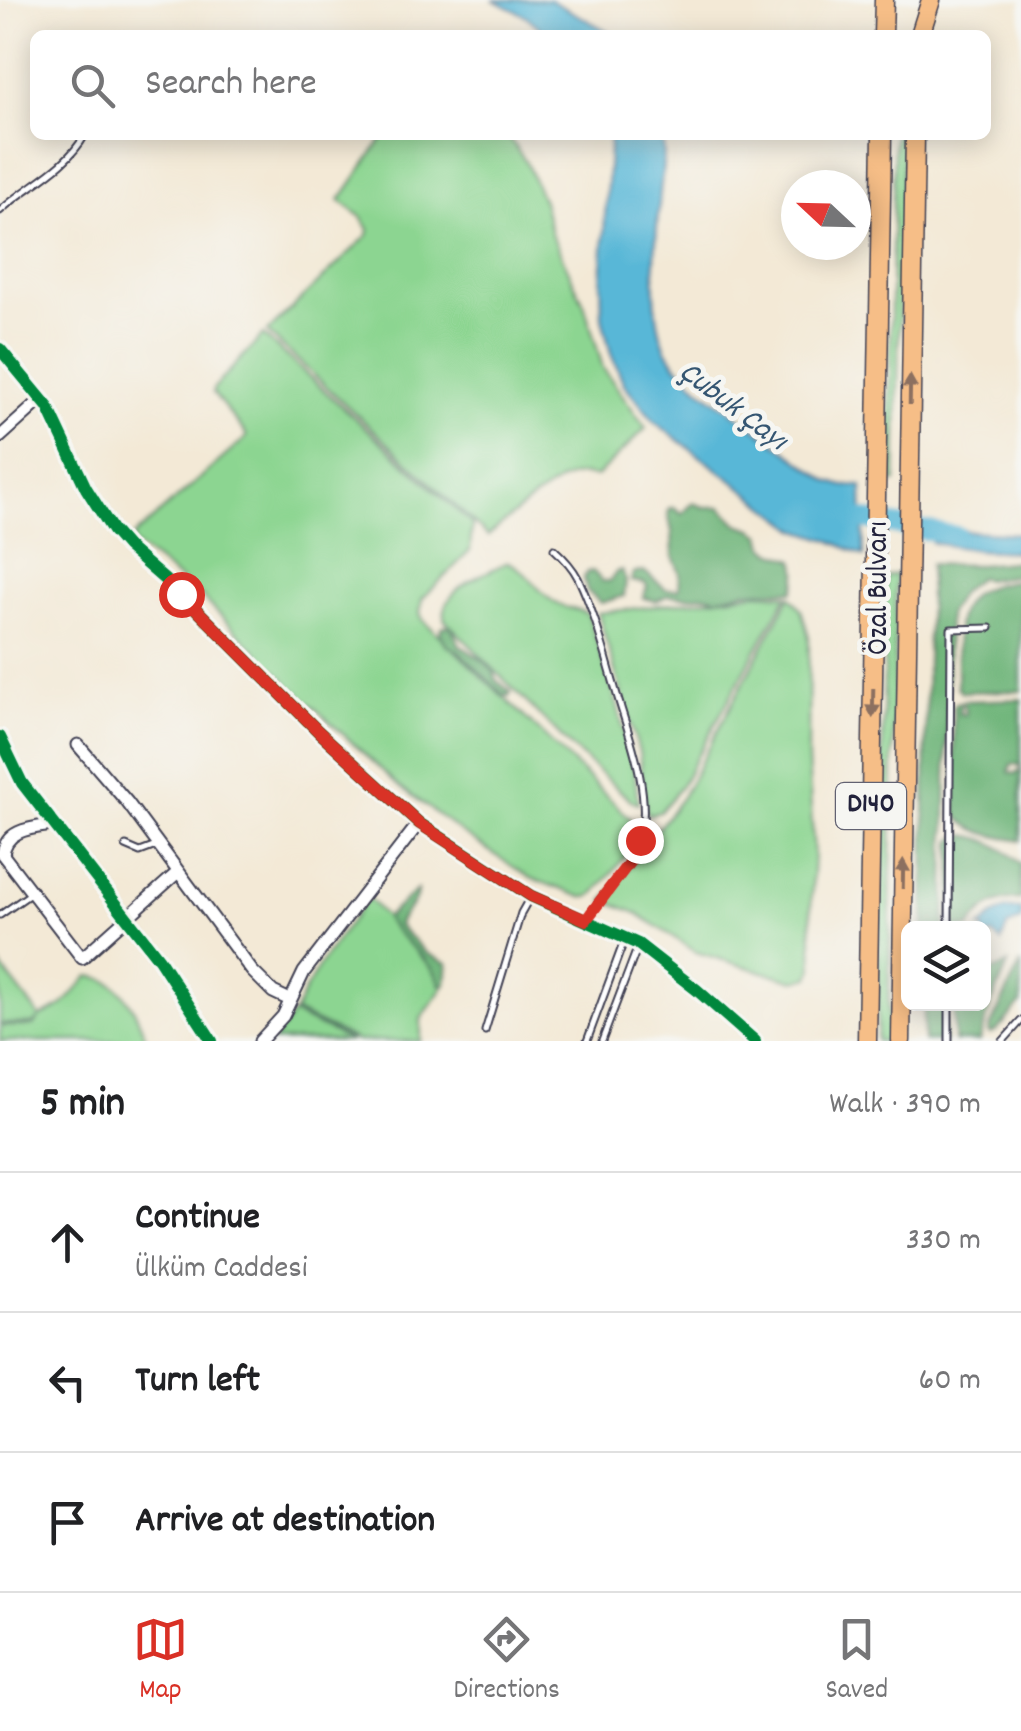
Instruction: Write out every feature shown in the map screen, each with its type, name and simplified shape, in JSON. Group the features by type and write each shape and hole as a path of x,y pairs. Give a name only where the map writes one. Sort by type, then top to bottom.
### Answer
{"highway":[{"path":"917,0 918,30"},
{"path":"920,30 930,0"},
{"path":"882,3 883,30"},
{"name":"Özal Bulvarı","path":"866,1041 882,140"},
{"name":"Özal Bulvarı","path":"900,1041 915,140"}],"street":[{"path":"0,349 42,399 86,488 113,532 318,731 420,824 531,896 638,944 756,1041"},
{"path":"0,437 42,399"},
{"path":"0,737 22,784 159,959 212,1041"},
{"path":"78,744 127,802 252,972 273,992 290,1000"},
{"path":"53,824 15,833 1,849 9,865 82,958 178,872"},
{"path":"260,1041 283,1016 304,972 420,824"}],"lane":[{"path":"0,212 68,160 82,140"},
{"path":"554,549 578,576 596,623 638,770 643,804 638,849 586,920"},
{"path":"949,921 951,629 990,628"},
{"path":"126,846 140,852 158,845"},
{"path":"0,915 31,893"},
{"path":"485,1031 521,913 531,896"},
{"path":"587,1041 626,937"},
{"path":"602,1041 638,944"},
{"path":"949,1011 949,1041"},
{"path":"1003,1041 1021,1022"}],"green space":[{"path":"382,140 511,140 526,162 543,201 551,233 584,304 603,368 646,428 597,476 573,476 553,485 488,536 267,332 368,235 369,229 361,217 340,200"},
{"path":"894,140 903,140 896,482 888,482"},
{"path":"263,335 472,524 470,551 422,599 420,613 630,818 633,828 629,849 594,894 582,897 530,878 398,785 202,597 133,543 134,536 246,438 213,389"},
{"path":"693,503 721,507 738,524 762,535 772,552 795,560 797,576 793,591 746,591 717,598 669,595 656,601 643,598 647,587 645,583 631,581 634,573 645,572 666,589 679,589 680,573 673,557 668,513 674,508 682,514"},
{"path":"1021,561 1021,575 986,580 979,577 960,593 948,613 945,921 924,921 930,564"},
{"path":"508,562 550,600 588,614 617,704 635,774 638,804 570,746 444,619 445,608 457,590"},
{"path":"621,570 626,581 624,596 601,603 587,591 587,572 593,571 602,581 610,581"},
{"path":"896,574 888,1041 877,1041 886,577"},
{"path":"1021,580 1021,691 961,692 957,687 956,645 960,613 978,591"},
{"path":"757,593 787,595 680,787 660,812 648,815 639,752 598,613"},
{"path":"790,596 801,609 809,637 808,759 814,855 813,970 810,977 795,981 696,952 637,913 604,900 682,797"},
{"path":"444,626 451,626 460,645 485,662 497,681 511,692 509,696 503,695 458,651 447,646 440,633"},
{"path":"1021,699 1021,768 1012,764 1009,772 1021,772 1021,841 978,831 956,815 953,707 961,702 959,714 966,714 963,701"},
{"path":"959,835 976,837 1008,853 1021,864 1021,899 991,906 975,921 953,921 952,842"},
{"path":"417,890 415,900 398,925 426,953 448,964 446,984 441,985 431,967 387,921 386,917"},
{"path":"368,898 446,984 421,1019 421,1041 357,1041 295,1012 318,967"},
{"path":"1021,963 1021,1003 991,1034 991,1025"},
{"path":"1008,964 991,1005 991,970"},
{"path":"0,965 40,1017 62,1006 89,976 111,983 127,999 147,1041 0,1041 0,1026 33,1026 39,1019 32,1024 0,1024"},
{"path":"924,1011 945,1011 945,1041 924,1041"},
{"path":"954,1011 989,1011 980,1041 954,1041"},
{"path":"293,1014 351,1041 273,1041"}],"water":[{"path":"493,0 550,0 606,30 542,30 526,16"},
{"path":"610,140 663,140 655,286 662,337 670,356 702,390 828,481 862,486 864,556 798,530 656,423 624,384 611,354 602,318"},
{"path":"933,523 967,531 1021,534 1021,552 932,543"},
{"path":"1006,909 1021,909 1021,920 1007,927 1001,942 991,935 991,921 987,921"}],"waterway":[{"name":"Çubuk Çayı","path":"838,515 957,536"}],"cycle path":[{"path":"0,349 48,407 86,488 113,531 318,731 419,823 531,896 638,944 755,1041"},
{"path":"0,737 22,783 159,959 212,1041"}],"route":[{"path":"181,594 267,682 420,824 531,896 586,920 634,856 640,840"}]}
